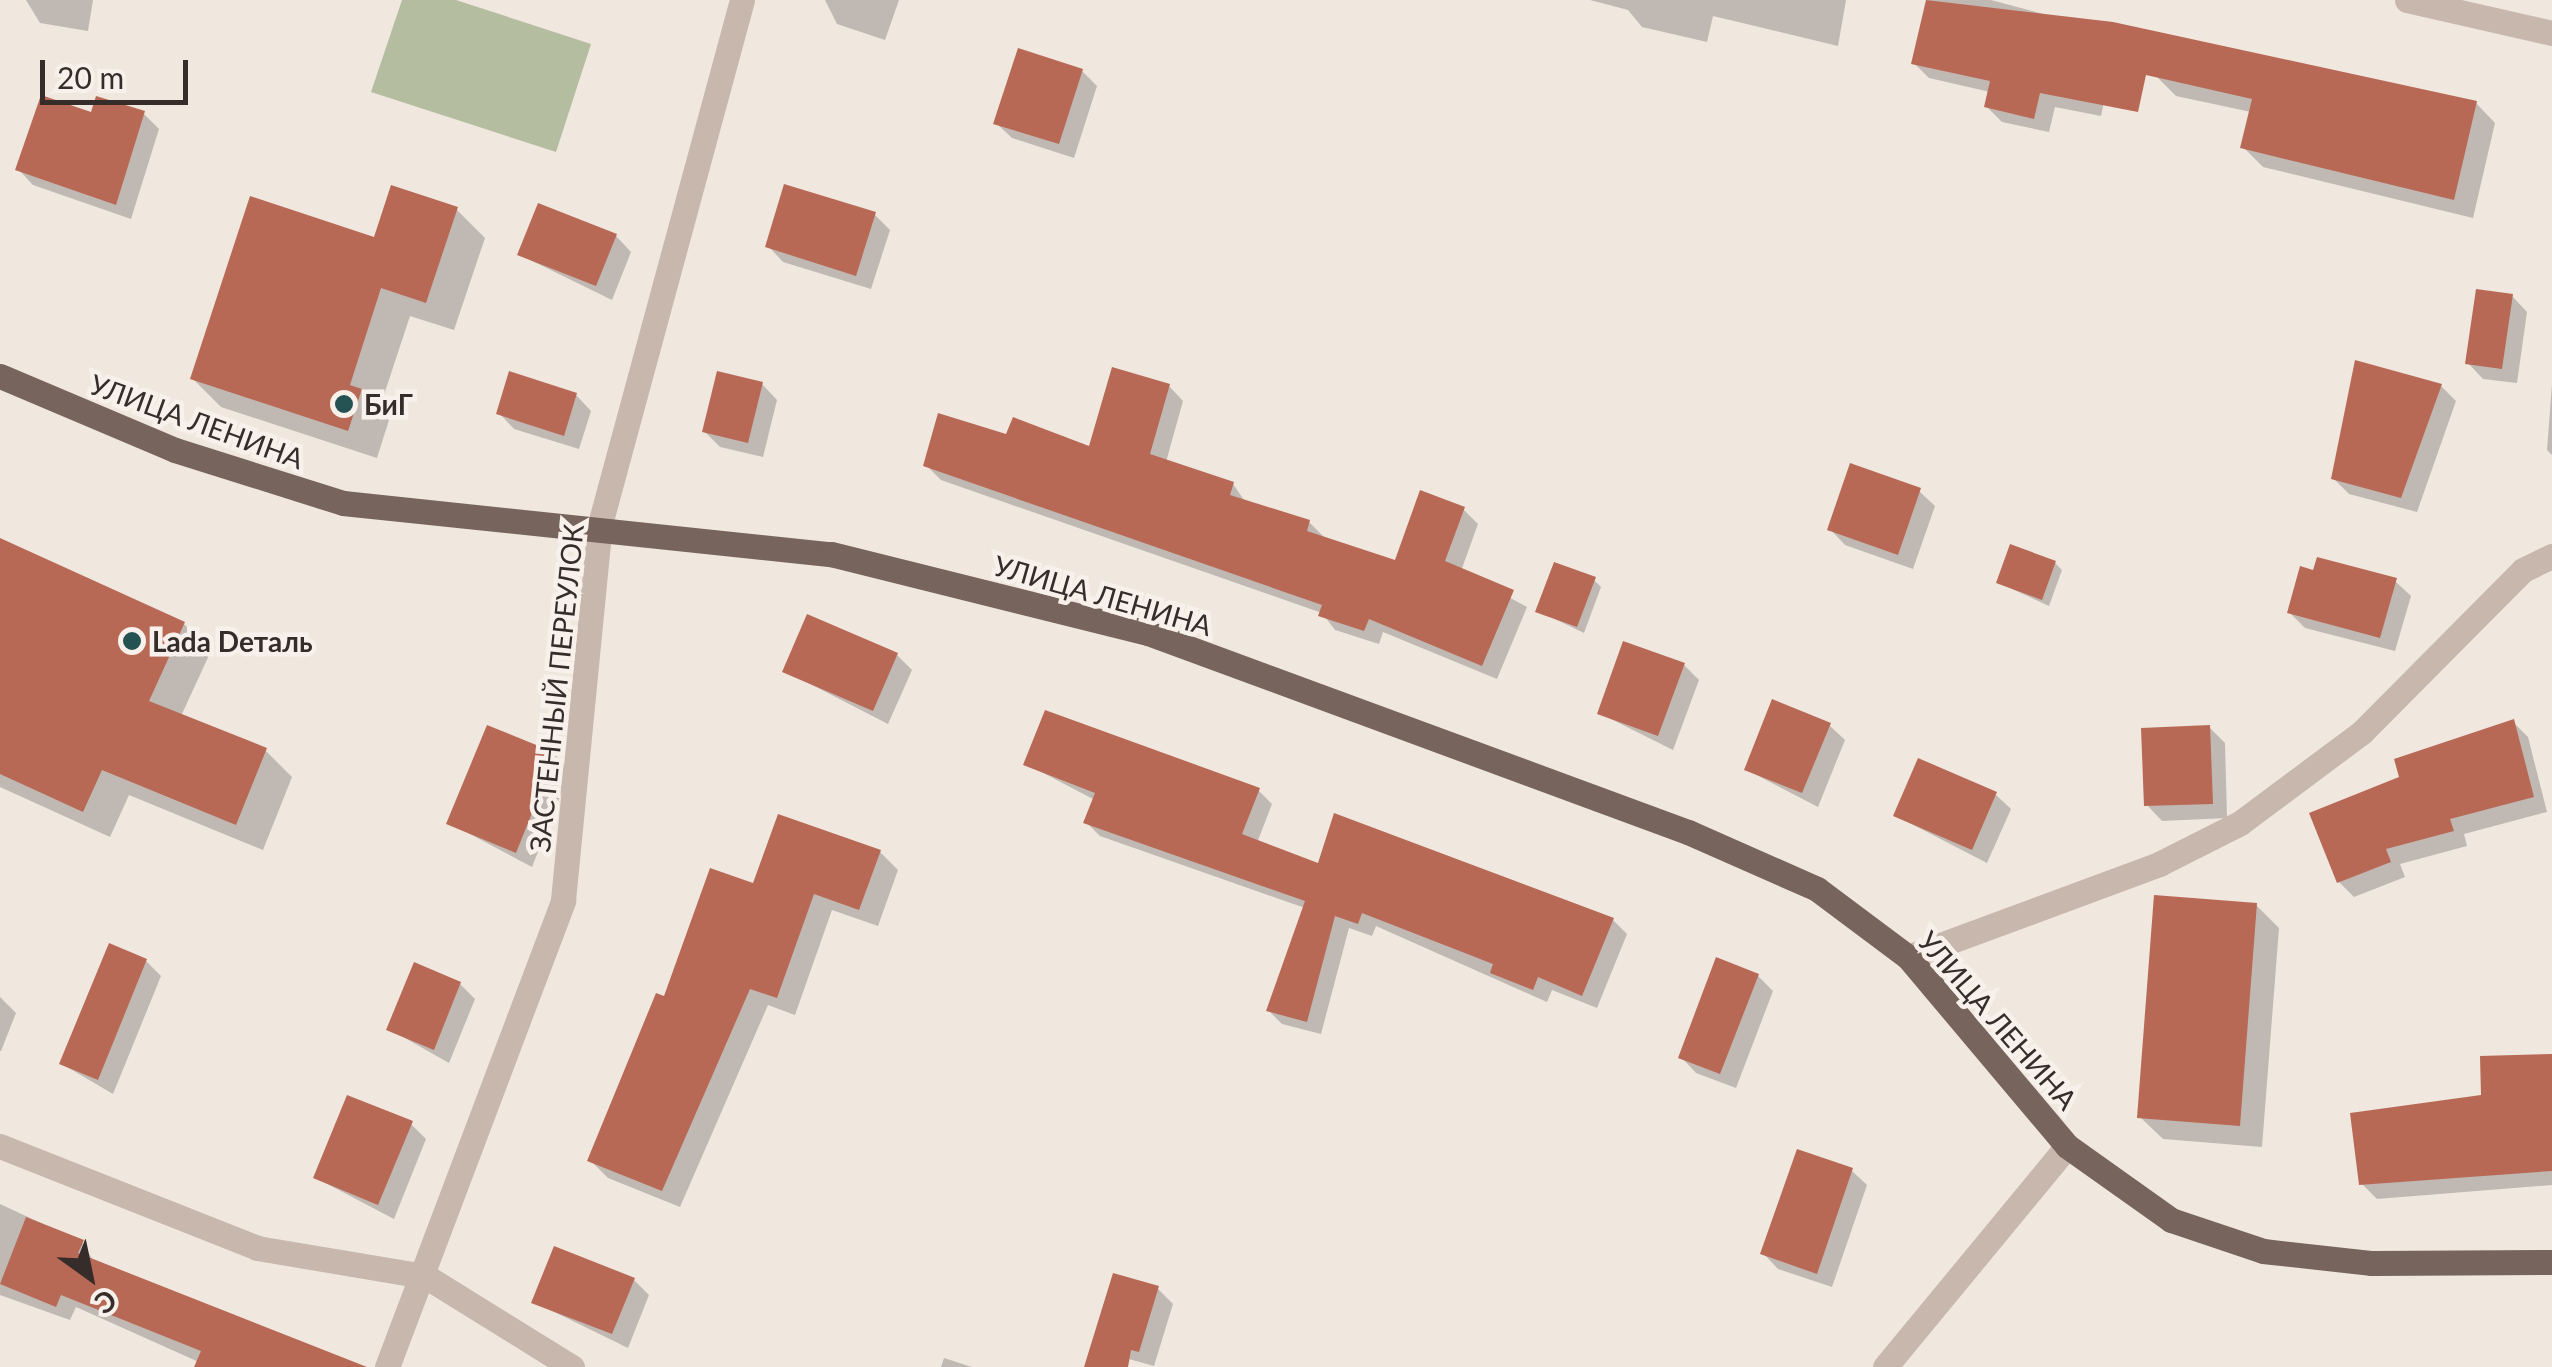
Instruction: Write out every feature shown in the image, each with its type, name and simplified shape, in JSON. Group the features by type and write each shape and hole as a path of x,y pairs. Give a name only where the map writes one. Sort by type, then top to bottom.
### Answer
{"main road":[{"name":"УЛИЦА ЛЕНИНА","path":"0,376 223,468 343,503 600,524 831,554 1148,634 1688,832 1817,889 1908,957 2067,1146 2171,1220 2263,1251 2372,1263 2552,1262"}],"street":[{"name":"ЗАСТЕННЫЙ ПЕРЕУЛОК","path":"387,1367 425,1276 563,900 600,524 742,0"},
{"path":"2407,0 2552,33"},
{"path":"1908,957 2159,864 2240,823 2362,732 2523,570 2552,556"},
{"path":"0,1146 256,1248 425,1276 572,1367"},
{"path":"1886,1367 2067,1146"}],"green space":[{"path":"402,0 456,0 591,44 556,152 371,92"}],"building":[{"path":"1926,0 2113,22 2477,101 2454,200 2240,148 2252,99 2146,75 2138,112 2040,93 2034,119 1984,107 1990,81 1911,64"},
{"path":"1018,48 1083,69 1059,144 993,124"},
{"path":"41,95 91,112 96,96 145,111 116,205 15,170"},
{"path":"784,184 876,212 856,276 765,247"},
{"path":"391,185 458,207 426,303 381,288 350,385 362,389 348,431 190,379 250,196 374,237"},
{"path":"538,203 617,234 596,286 517,255"},
{"path":"2476,289 2513,294 2502,369 2465,364"},
{"path":"2355,360 2442,384 2401,498 2331,479"},
{"path":"1112,367 1170,384 1150,454 1234,482 1230,495 1310,520 1307,531 1395,560 1420,490 1465,507 1445,561 1514,590 1482,666 1369,619 1364,631 1318,616 1322,605 923,466 938,413 1006,434 1013,417 1089,446"},
{"path":"509,371 577,393 564,436 496,414"},
{"path":"717,371 763,382 748,443 702,432"},
{"path":"1850,463 1921,488 1898,555 1827,530"},
{"path":"0,538 185,622 149,701 267,748 236,825 102,770 83,812 0,774"},
{"path":"2010,544 2056,561 2042,600 1996,583"},
{"path":"2317,557 2397,578 2380,638 2287,613 2300,566 2313,570"},
{"path":"1554,562 1596,577 1577,627 1535,612"},
{"path":"807,614 898,653 873,711 782,672"},
{"path":"1623,641 1685,663 1658,736 1597,714"},
{"path":"1772,699 1831,723 1802,793 1744,770"},
{"path":"1045,710 1260,788 1242,834 1318,863 1334,813 1614,918 1582,996 1538,977 1533,990 1490,973 1493,964 1362,913 1358,924 1335,916 1307,1022 1266,1011 1305,901 1083,823 1095,793 1023,765"},
{"path":"2514,719 2534,797 2450,819 2454,831 2386,849 2391,862 2337,883 2309,813 2399,777 2394,759"},
{"path":"487,725 556,753 516,853 446,824"},
{"path":"2210,725 2213,804 2144,806 2141,728"},
{"path":"1918,758 1997,792 1972,850 1893,816"},
{"path":"778,814 881,850 859,910 814,894 777,998 750,989 662,1191 587,1161 656,993 664,996 710,868 753,883"},
{"path":"2154,895 2257,903 2240,1126 2137,1118"},
{"path":"109,943 147,959 98,1080 59,1064"},
{"path":"1716,957 1759,974 1720,1074 1678,1058"},
{"path":"414,962 461,982 434,1050 386,1030"},
{"path":"2552,1054 2552,1171 2359,1185 2350,1113 2481,1095 2480,1056"},
{"path":"347,1095 413,1121 378,1205 313,1178"},
{"path":"1797,1149 1853,1168 1817,1274 1760,1254"},
{"path":"26,1217 84,1240 78,1253 367,1367 194,1367 201,1351 61,1295 56,1307 0,1284"},
{"path":"554,1246 635,1278 612,1334 531,1303"},
{"path":"1113,1273 1159,1286 1139,1352 1131,1350 1128,1367 1084,1367"}],"place":[{"name":"БиГ","path":"344,404"},
{"name":"Lada Dеталь","path":"132,641"}]}
